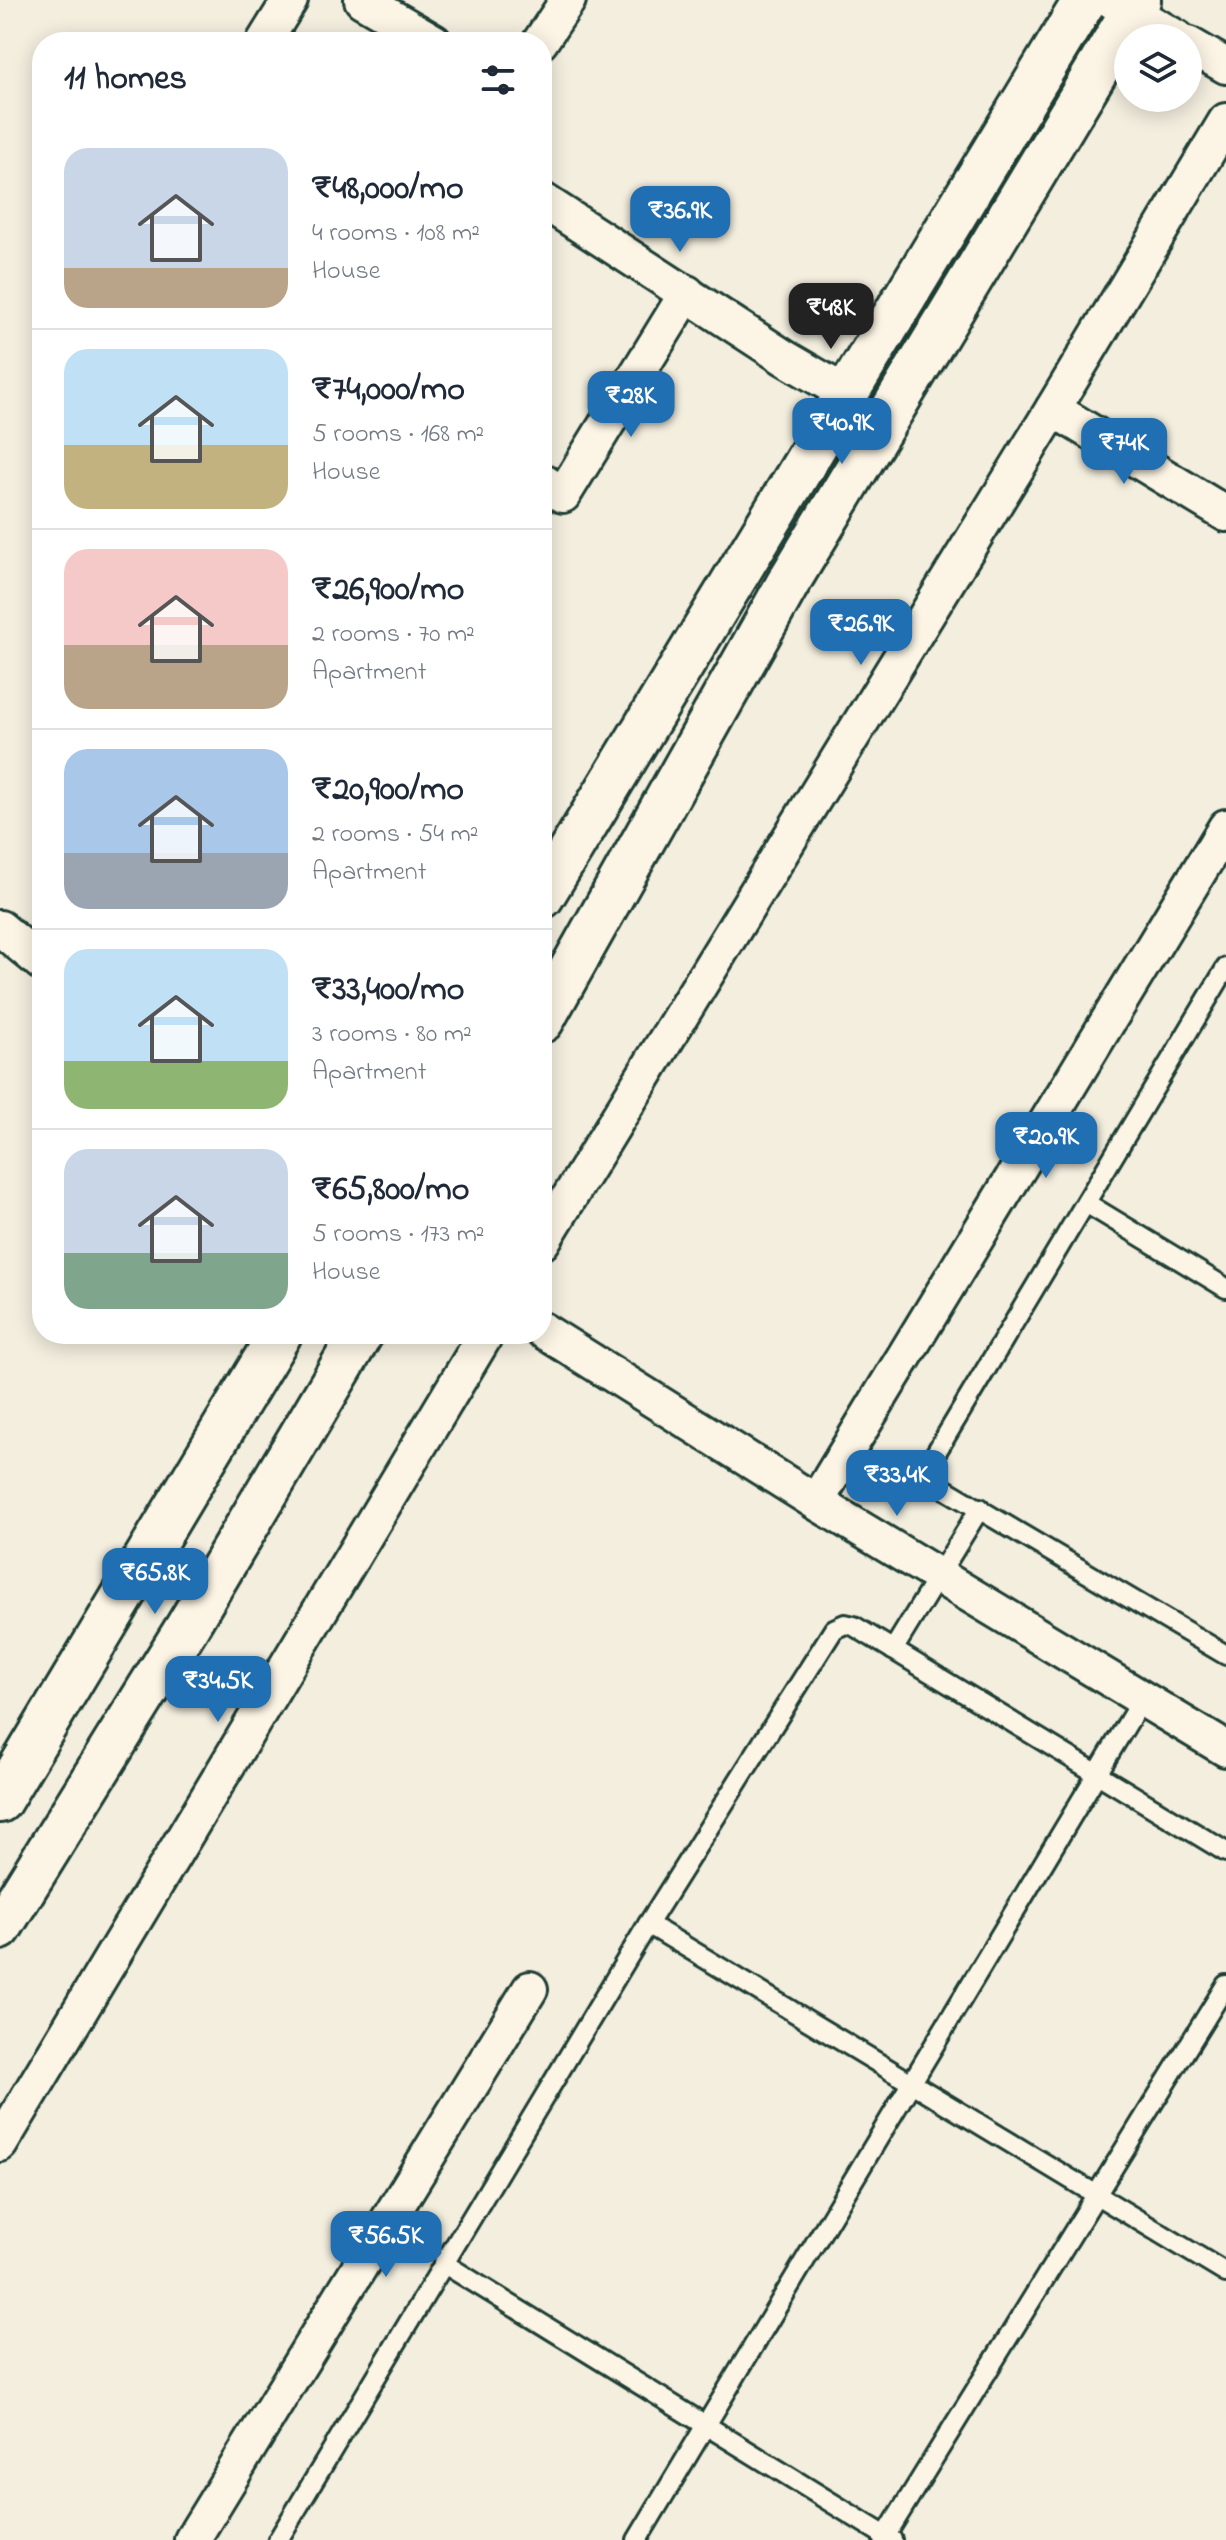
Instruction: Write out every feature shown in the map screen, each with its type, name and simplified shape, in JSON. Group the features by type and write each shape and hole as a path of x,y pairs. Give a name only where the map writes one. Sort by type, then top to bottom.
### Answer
{"street":[{"path":"270,32 290,0"},
{"path":"362,0 417,32"},
{"path":"547,32 568,0"},
{"path":"552,881 1085,0"},
{"path":"552,1003 788,583 1127,4 1156,24"},
{"path":"1202,52 1226,66"},
{"path":"552,1226 1226,121"},
{"path":"552,206 785,358 847,394"},
{"path":"552,488 563,495 687,293"},
{"path":"1053,409 1226,514"},
{"path":"816,1502 1226,827"},
{"path":"0,928 32,955"},
{"path":"552,1336 816,1502 1226,1749"},
{"path":"0,1801 274,1344"},
{"path":"0,1928 187,1627 355,1344"},
{"path":"0,2144 480,1344"},
{"path":"192,2540 530,1989"}],"lane":[{"path":"1226,968 928,1466 928,1475 933,1482 1226,1655"},
{"path":"1086,1203 1226,1288"},
{"path":"893,1650 980,1508"},
{"path":"278,2540 648,1924 834,1629 845,1624 854,1626 1226,1852"},
{"path":"637,2540 1142,1699"},
{"path":"648,1924 1226,2273"},
{"path":"443,2263 887,2539 1226,1985"}]}
